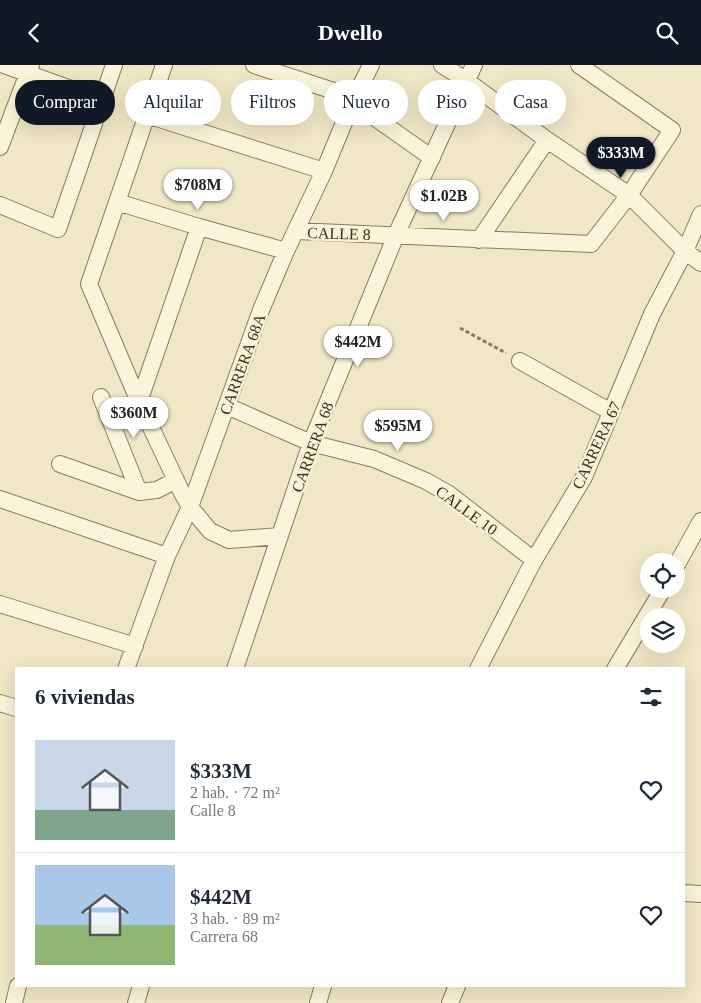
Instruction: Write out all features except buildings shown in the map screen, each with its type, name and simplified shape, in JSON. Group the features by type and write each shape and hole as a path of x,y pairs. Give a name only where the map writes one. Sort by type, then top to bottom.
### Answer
{"street":[{"path":"4,65 29,69 55,80"},
{"path":"109,80 114,65"},
{"path":"159,80 164,65"},
{"path":"254,65 324,88"},
{"name":"CARRERA 68A","path":"363,80 370,65"},
{"path":"442,65 465,80"},
{"name":"CARRERA 68","path":"467,80 474,65"},
{"path":"579,65 672,130 629,195"},
{"path":"0,147 29,69"},
{"path":"485,94 547,140 629,195 685,251 701,263"},
{"path":"0,205 58,229 93,125"},
{"path":"144,125 89,284 139,402 190,507 210,531 229,541 280,536"},
{"path":"179,125 324,171"},
{"name":"CARRERA 68A","path":"127,667 166,556 190,507 262,310 286,251 324,171 343,125"},
{"path":"387,125 432,157"},
{"name":"CARRERA 68","path":"236,667 311,443 396,235 447,125"},
{"path":"479,240 547,140"},
{"name":"CALLE 8","path":"296,231 592,245 629,195"},
{"path":"117,202 286,251"},
{"name":"CARRERA 67","path":"479,667 534,560 584,477 652,314 685,251 701,214"},
{"path":"139,402 199,227"},
{"path":"520,361 611,412"},
{"path":"101,397 139,492"},
{"name":"CALLE 10","path":"228,406 311,443 374,459 426,481 449,494 534,560"},
{"path":"60,464 139,492 157,491 176,480"},
{"path":"0,499 166,556"},
{"path":"683,553 701,521"},
{"path":"616,667 658,598"},
{"path":"0,604 135,646"},
{"path":"0,703 15,708"},
{"path":"685,893 701,894"},
{"path":"14,1003 18,987"},
{"path":"136,1003 141,987"},
{"path":"318,1003 323,987"},
{"path":"450,1003 457,987"}],"path":[{"path":"460,328 520,361"}]}
